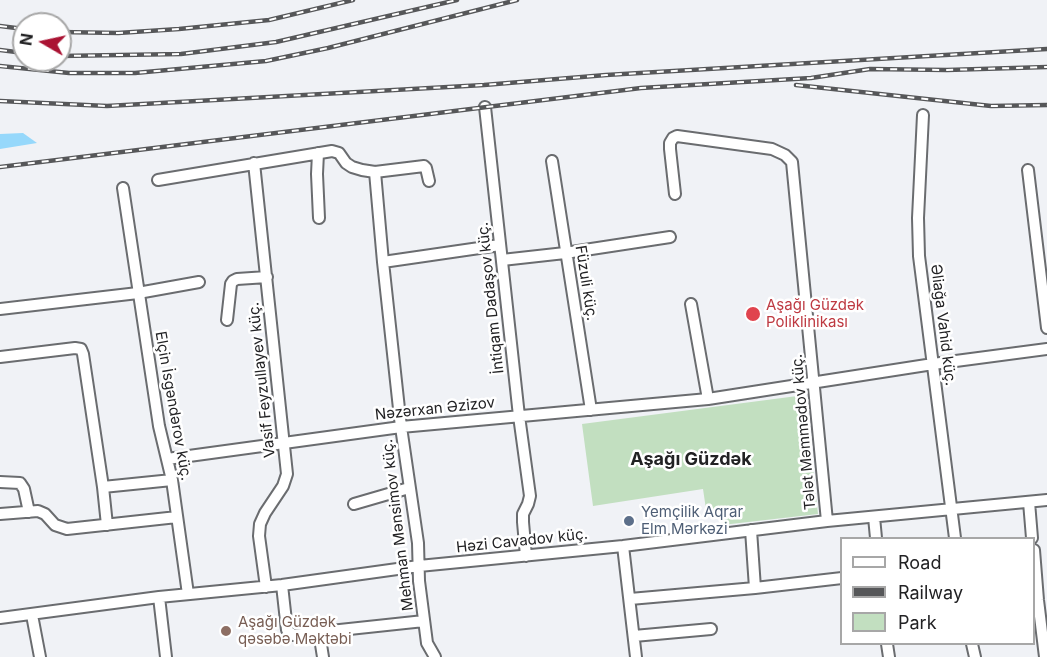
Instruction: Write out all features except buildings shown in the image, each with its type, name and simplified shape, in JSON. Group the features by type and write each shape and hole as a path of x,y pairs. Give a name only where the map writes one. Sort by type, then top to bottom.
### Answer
{"street":[{"name":"İntiqam Dadaşov küç.","path":"485,107 530,496 523,514 526,556"},
{"name":"Əliağa Vahid küç.","path":"924,115 918,218 919,256 955,537"},
{"name":"Tələt Məmmədov küç.","path":"675,194 670,143 677,136 772,149 785,154 792,162 827,521"},
{"path":"158,180 332,151 352,167 375,172 424,166 429,181"},
{"path":"318,153 319,218"},
{"name":"Füzuli küç.","path":"552,161 591,410"},
{"name":"Vasif Feyzullayev küç.","path":"254,163 286,474 283,486 260,524 259,536 266,587"},
{"path":"1028,170 1047,328"},
{"name":"Mehman Mənsimov küç.","path":"375,172 401,427 418,543 419,581 427,643 435,657"},
{"name":"Elçin İsgəndərov küç.","path":"123,188 160,438 172,480 188,594"},
{"path":"502,260 670,237"},
{"path":"383,262 500,245"},
{"path":"227,320 233,281 267,277"},
{"path":"0,309 138,293 199,282"},
{"path":"691,304 708,399"},
{"path":"0,357 81,349 107,525"},
{"name":"Nəzərxan Əzizov","path":"166,459 401,427 708,399 933,363 1047,349"},
{"path":"103,488 172,480"},
{"path":"0,482 20,483 24,489 29,512"},
{"path":"354,504 409,488"},
{"name":"Həzi Cavadov küç.","path":"0,618 159,597 266,587 419,566 623,546 827,521 1047,500"},
{"path":"1029,501 1032,537"},
{"path":"0,514 38,511 45,514 55,525 67,529 177,517"},
{"path":"874,517 876,537"},
{"path":"751,530 755,588"},
{"path":"623,546 636,657"},
{"path":"1035,560 1045,657"},
{"path":"630,599 840,578"},
{"path":"282,585 287,630 293,635 424,621"},
{"path":"159,597 166,657"},
{"path":"32,615 40,657"},
{"path":"634,636 711,629"},
{"path":"319,632 323,657"}],"green space":[{"path":"805,395 818,514 722,525 721,514 707,516 703,489 593,506 582,424"}],"water":[{"path":"23,133 37,143 0,149 0,134"}],"railway":[{"path":"72,32 118,33 269,20 353,0"},
{"path":"72,56 181,54 276,42 457,0"},
{"path":"0,66 69,73 135,73 266,61 328,48 517,0"},
{"path":"0,26 12,28"},
{"path":"0,101 107,106 484,85 606,75 1047,49"},
{"path":"0,50 12,52"},
{"path":"0,167 641,88 811,78 870,69 947,70 1047,67"},
{"path":"796,85 991,106 1047,105"}],"place":[{"name":"Aşağı Güzdək Poliklinikası","path":"753,314"},
{"name":"Yemçilik Aqrar Elm Mərkəzi","path":"629,521"},
{"name":"Aşağı Güzdək qəsəbə Məktəbi","path":"226,631"}],"district":[{"name":"Aşağı Güzdək","path":"691,460"}]}
